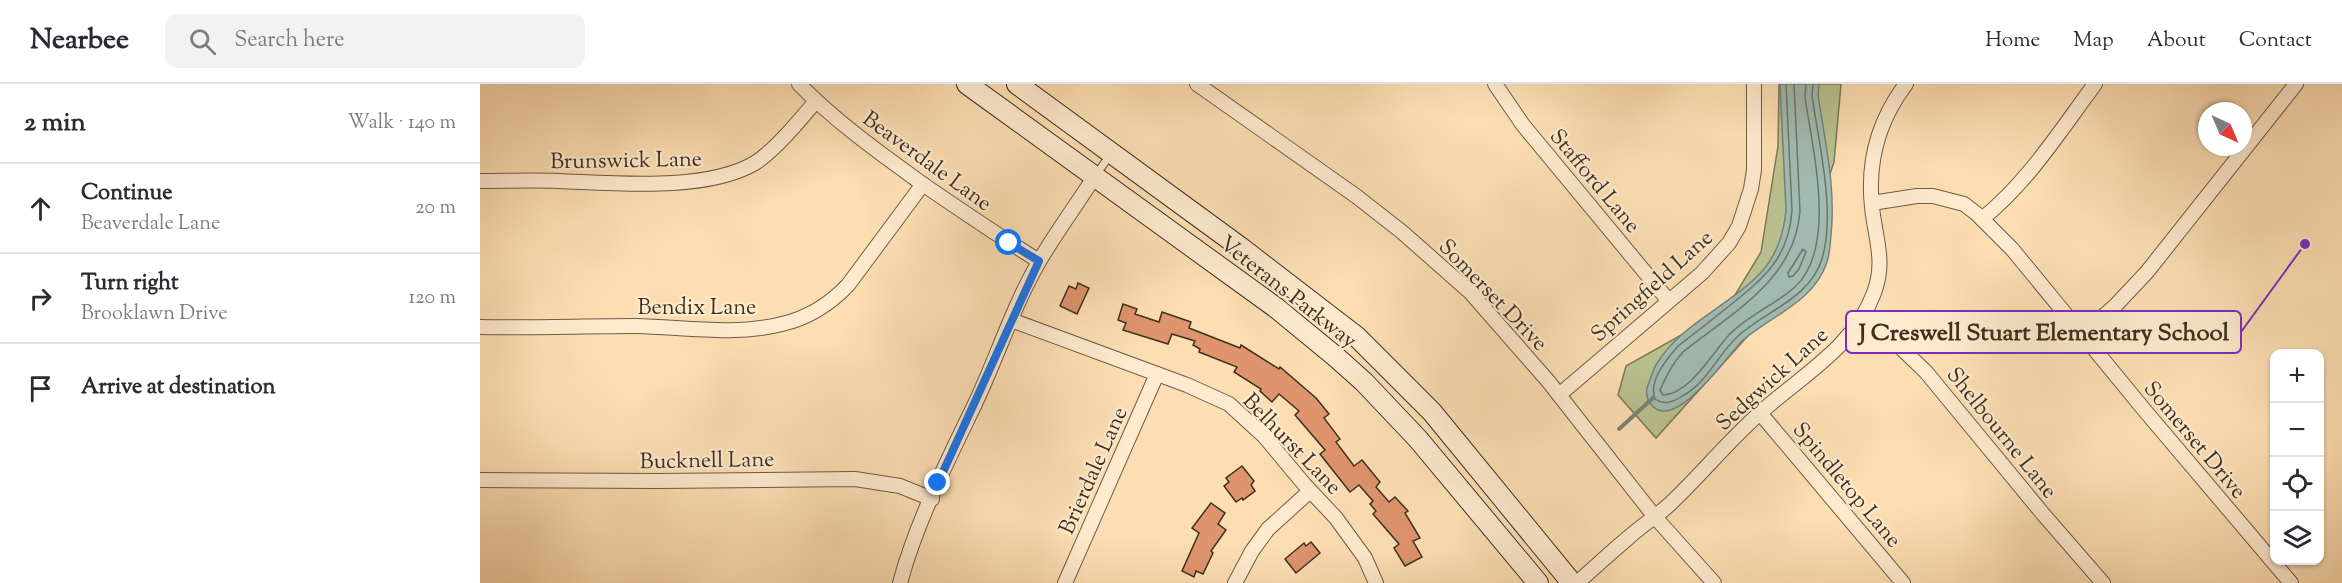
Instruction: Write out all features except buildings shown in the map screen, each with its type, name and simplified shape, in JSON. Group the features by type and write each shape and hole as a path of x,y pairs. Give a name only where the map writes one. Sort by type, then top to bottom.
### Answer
{"main road":[{"name":"Veterans Parkway","path":"967,84 1275,307 1364,382 1444,469 1538,583"},
{"name":"Veterans Parkway","path":"1017,84 1240,247 1357,337 1432,412 1574,583"}],"street":[{"name":"Beaverdale Lane","path":"799,84 867,143 923,184 1039,261"},
{"name":"Somerset Drive","path":"1197,84 1349,190 1435,260 1487,310 1559,395 1655,517 1714,583"},
{"name":"Stafford Lane","path":"1495,84 1523,125 1668,300"},
{"name":"Springfield Lane","path":"1559,395 1668,300 1687,287 1717,259 1729,243 1746,208 1754,170 1754,84"},
{"name":"Sedgwick Lane","path":"1574,583 1655,517 1697,478 1760,413 1828,357 1858,324 1875,290 1880,251 1872,203 1871,167 1874,146 1890,106 1906,84"},
{"path":"1982,219 2020,183 2096,84"},
{"path":"2082,335 2115,306 2146,272 2296,84"},
{"name":"Brunswick Lane","path":"480,181 697,182 714,179 758,161 798,123 816,101"},
{"path":"900,583 908,555 932,498 1039,261 1095,176"},
{"name":"Bendix Lane","path":"480,327 633,326 743,329 783,324 802,318 834,300 848,285 923,184"},
{"name":"Somerset Drive","path":"1872,203 1917,196 1933,196 1964,204 1982,219 2012,249 2291,583"},
{"name":"Belhurst Lane","path":"1011,320 1229,404 1264,436 1336,518 1365,558 1376,583"},
{"name":"Shelbourne Lane","path":"1858,324 1900,347 1926,372 2103,583"},
{"name":"Brierdale Lane","path":"1065,583 1156,374"},
{"name":"Spindletop Lane","path":"1760,413 1903,583"},
{"name":"Bucknell Lane","path":"480,480 660,481 855,478 900,486 932,498"},
{"path":"1235,583 1252,551 1268,529 1310,491"}],"lane":[{"path":"1095,176 1111,154"}],"green space":[{"path":"1779,84 1841,84 1834,162 1791,288 1656,438 1618,395 1626,366 1726,310 1761,252 1778,146"}],"water":[{"path":"1780,84 1819,84 1818,95 1832,200 1831,235 1827,262 1821,276 1802,298 1742,341 1700,389 1686,401 1672,409 1660,411 1650,403 1647,390 1655,367 1666,350 1679,337 1751,282 1769,262 1780,241 1786,210"}],"waterway":[{"path":"1619,429 1653,398"}],"place":[{"name":"J Creswell Stuart Elementary School","path":"2305,244"}],"route":[{"path":"938,483 1039,261 1009,243"}]}
